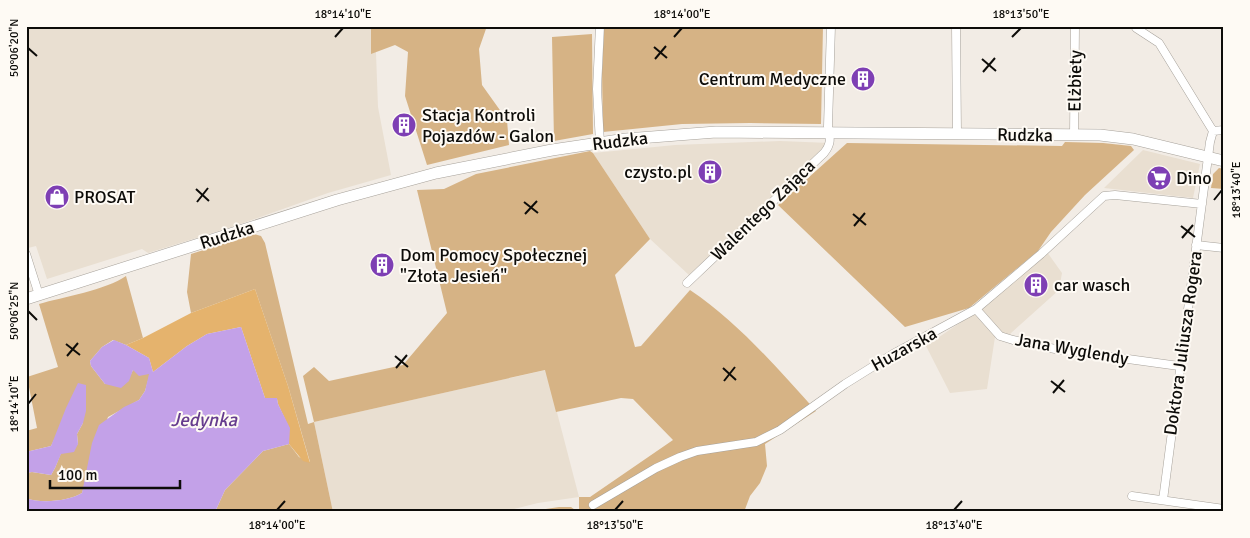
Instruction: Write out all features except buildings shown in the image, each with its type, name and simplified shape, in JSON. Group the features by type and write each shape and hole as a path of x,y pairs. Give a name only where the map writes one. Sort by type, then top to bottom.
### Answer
{"street":[{"path":"600,26 598,88 600,143"},
{"path":"830,133 828,126 828,94 831,26"},
{"path":"956,26 957,134"},
{"name":"Elżbiety","path":"1074,135 1075,26"},
{"path":"1136,26 1136,28 1159,43 1213,132 1208,157"},
{"path":"1213,132 1224,130"},
{"name":"Rudzka","path":"26,299 283,217 414,179 552,150 600,143 716,132 1074,135 1128,138 1224,161"},
{"name":"Walentego Zająca","path":"687,283 824,153 831,141 830,133"},
{"name":"Doktora Juliusza Rogera","path":"1163,500 1179,366 1208,157"},
{"name":"Huzarska","path":"593,506 656,468 680,457 698,451 750,443 765,438 893,354 976,310 1042,254 1104,196 1114,195 1202,204"},
{"path":"1196,245 1224,248"},
{"path":"26,254 39,296"},
{"name":"Jana Wyglendy","path":"976,310 1000,336 1012,340 1055,349 1179,366"},
{"path":"1132,496 1224,509"}],"shaded area":[{"path":"26,26 375,26 378,107 391,175 328,193 235,226 148,253 142,249 47,279 36,246 28,248 26,241"},
{"path":"371,26 487,26 479,49 482,85 507,120 509,145 427,165 405,96 408,52 395,45 371,54"},
{"path":"604,26 823,26 821,124 682,124 603,132 602,73"},
{"path":"592,34 593,134 554,141 552,37"},
{"path":"780,141 830,143 689,275 650,239 593,153 675,145"},
{"path":"1065,142 1131,146 1134,150 1085,195 1051,232 1038,251 969,308 905,327 778,205 847,143 1062,146"},
{"path":"1143,150 1200,164 1193,198 1104,188"},
{"path":"590,151 650,239 615,275 635,347 641,346 690,290 741,331 816,411 765,444 767,466 760,483 750,496 744,512 579,512 579,497 590,497 673,440 633,399 621,398 556,412 545,370 314,422 303,376 314,367 329,381 403,365 447,313 417,190 444,189 476,174"},
{"path":"1219,168 1224,169 1224,189 1211,188 1213,174"},
{"path":"254,234 261,236 265,243 308,424 314,422 333,512 215,512 225,490 263,451 289,444 299,457 310,462 288,386 255,289 191,313 187,292 191,254"},
{"path":"1047,252 1062,273 1059,290 1010,334 995,337 987,389 950,393 926,346 977,311"},
{"path":"126,276 143,338 126,345 113,340 102,347 90,361 91,366 105,384 131,374 133,370 150,374 145,391 139,400 108,417 82,493 55,501 39,501 26,498 26,473 51,475 61,453 78,444 77,434 83,423 54,440 51,446 26,452 26,431 37,428 27,377 58,367 39,304 96,289"},
{"path":"255,289 288,386 310,463 303,461 289,444 289,428 277,399 265,398 241,327 207,334 187,346 153,372 149,358 126,345 191,313"},
{"path":"546,370 579,497 538,503 502,512 333,512 314,422"},
{"path":"571,507 578,512 526,512"}],"water":[{"name":"Jedynka","path":"241,327 265,398 277,398 290,428 289,444 263,451 225,490 215,512 143,512 141,509 137,512 26,512 26,498 39,501 55,501 82,493 92,443 99,425 124,407 139,400 145,391 149,374 139,376 133,370 129,381 121,388 105,384 91,366 90,361 102,347 114,340 126,345 149,358 153,372 187,346 207,334"},
{"path":"78,383 86,385 86,411 83,423 77,434 78,444 74,452 61,454 51,475 26,473 26,452 51,446"}],"place":[{"name":"Centrum Medyczne","path":"863,79"},
{"name":"Stacja Kontroli Pojazdów - Galon","path":"404,125"},
{"name":"czysto.pl","path":"710,172"},
{"name":"Dino","path":"1159,178"},
{"name":"PROSAT","path":"57,197"},
{"name":"Dom Pomocy Społecznej \"Złota Jesień\"","path":"382,265"},
{"name":"car wasch","path":"1036,285"}]}
